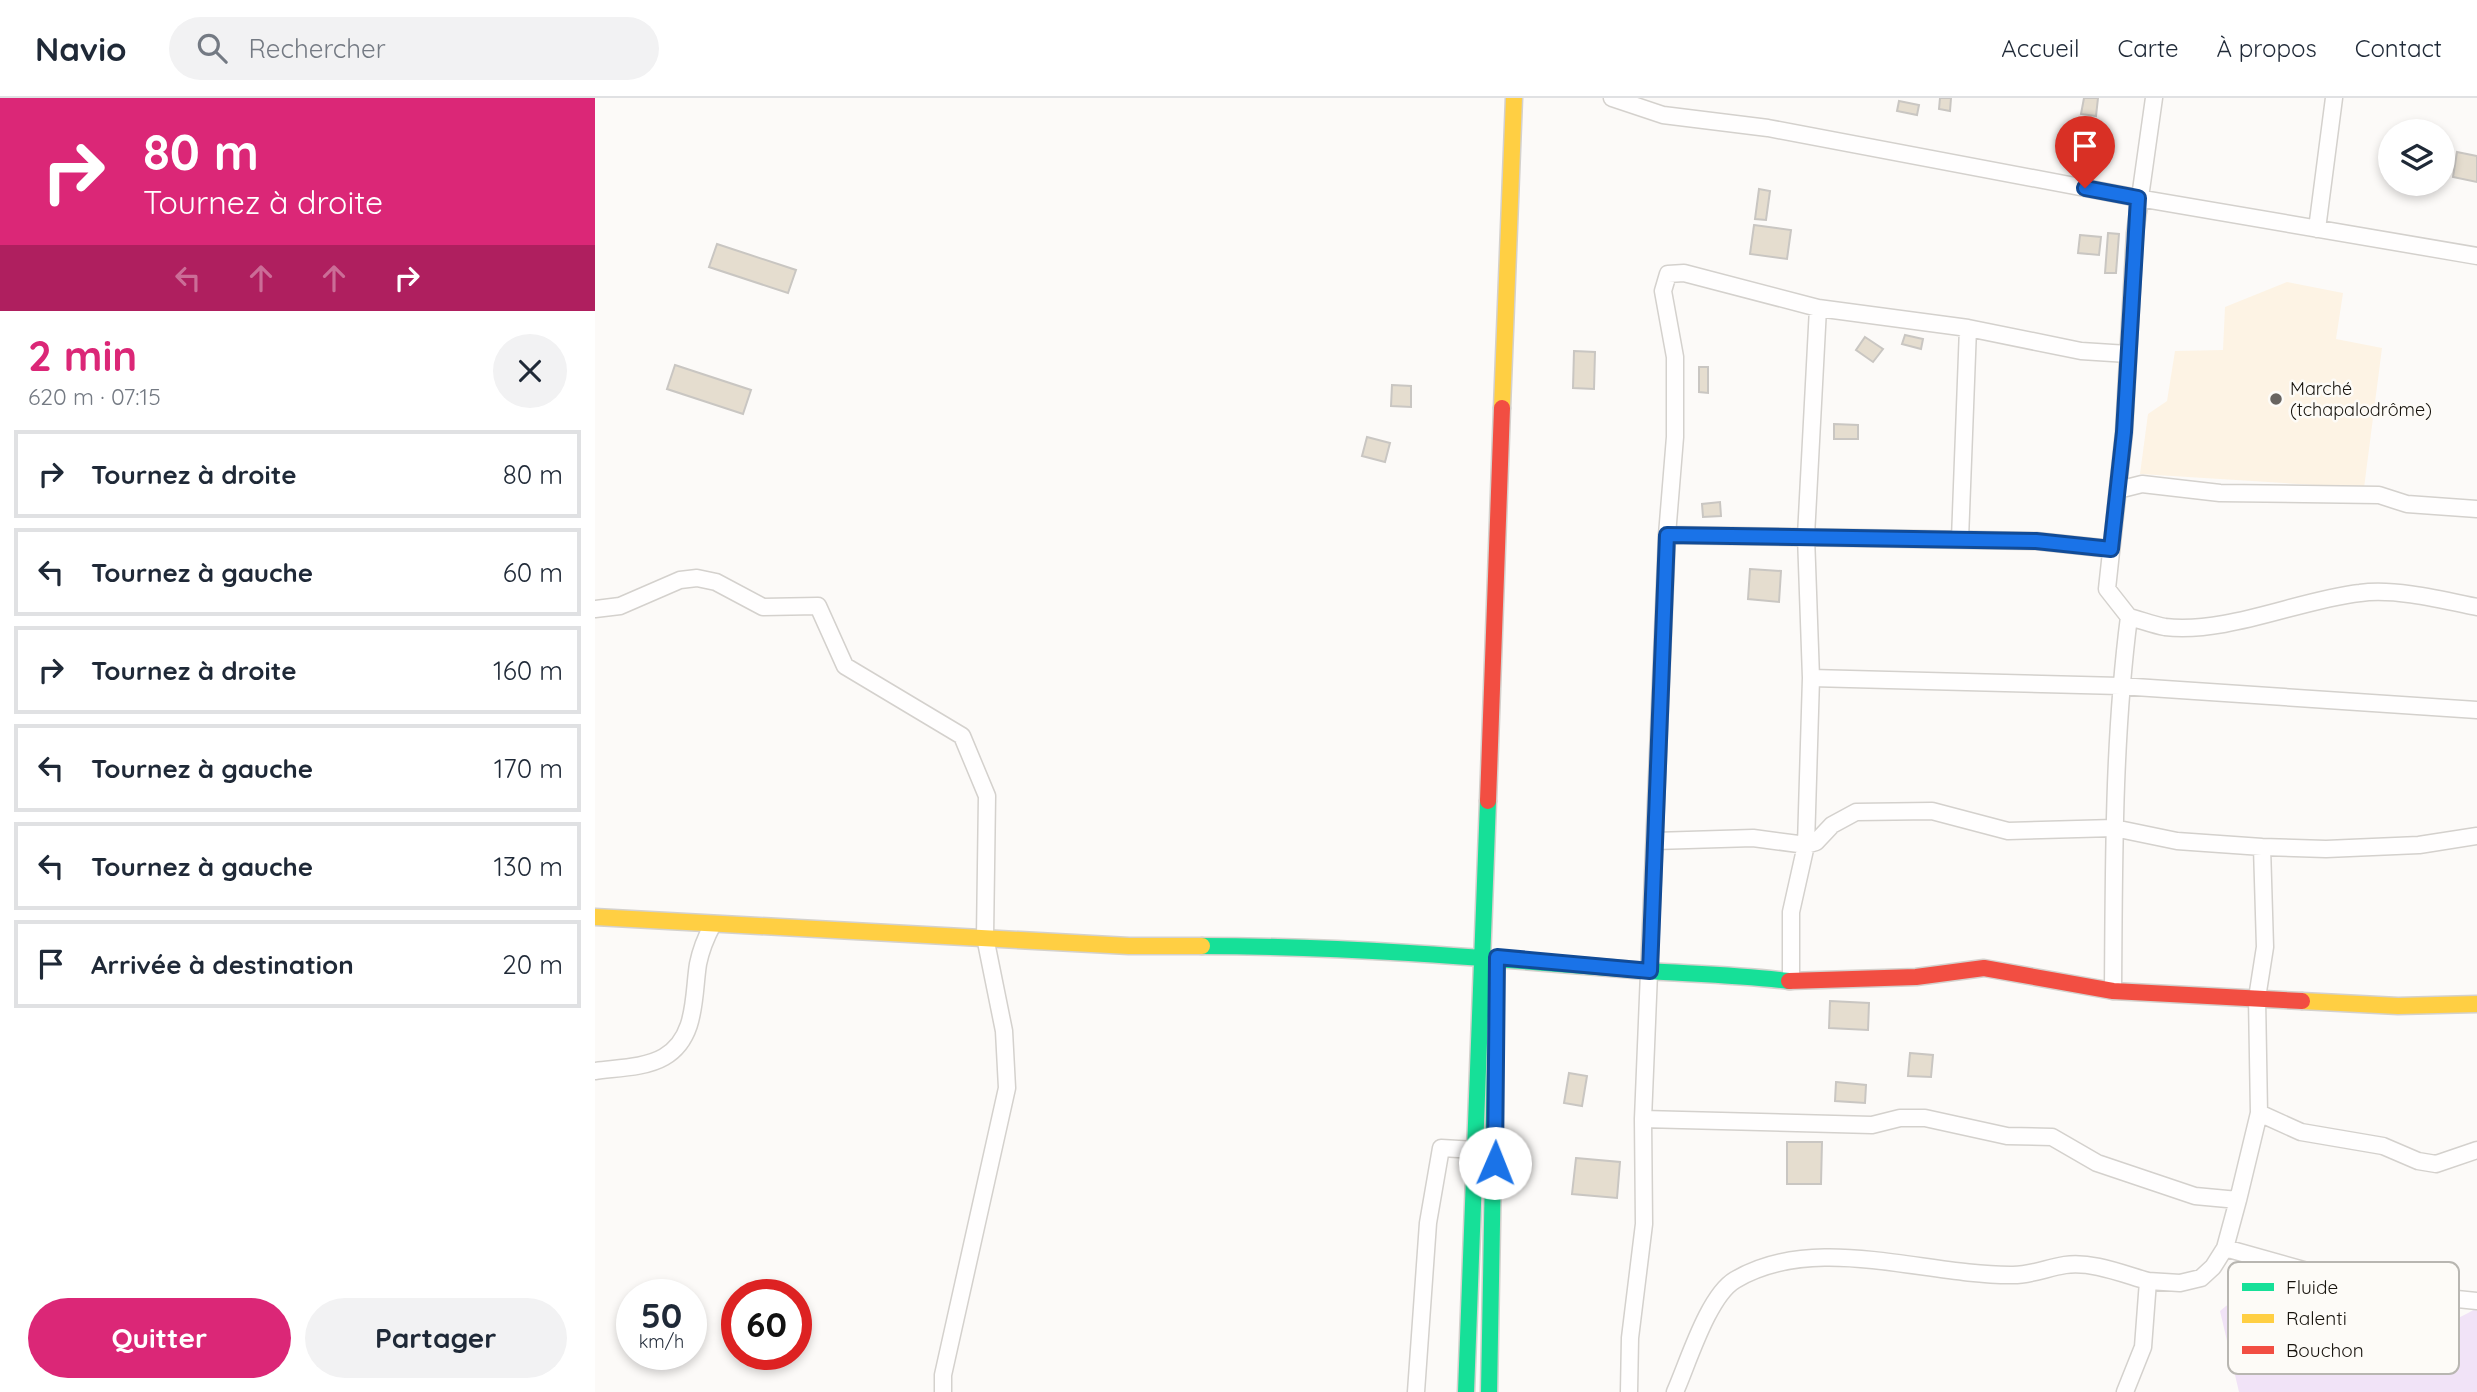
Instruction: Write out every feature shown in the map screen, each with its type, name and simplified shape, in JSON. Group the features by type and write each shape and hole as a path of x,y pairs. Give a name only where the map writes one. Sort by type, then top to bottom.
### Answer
{"main road":[{"path":"1489,1392 1490,957 1514,98"},
{"path":"1466,1392 1476,1150 1490,957 1528,98"},
{"path":"595,917 1129,946 1252,946 1490,957 1650,971 1725,973 1791,981 1916,977 1984,968 2113,991 2398,1006 2477,1004"}],"street":[{"path":"1612,98 2138,198 2477,256"},
{"path":"2154,98 2138,198 2128,354 2107,589 2129,617 2166,627 2236,622 2305,603 2363,592 2431,598 2477,607"},
{"path":"2317,229 2334,98"},
{"path":"1629,1392 1630,1338 1644,1224 1643,1119 1667,535 1675,437 1675,357 1663,291 1668,274 1684,273 1818,308 1969,328 2081,351 2128,354"},
{"path":"1791,981 1791,912 1806,845 1811,678 1807,536 1818,308"},
{"path":"1960,539 1969,328"},
{"path":"2117,490 2142,484 2220,493 2379,495 2407,503 2477,509"},
{"path":"1667,535 2036,541 2111,549"},
{"path":"595,609 620,606 680,580 697,578 716,582 763,607 818,606 845,666 962,736 987,796 985,937 1004,1031 1007,1088 943,1375 943,1392"},
{"path":"2113,991 2114,828 2120,686 2129,617"},
{"path":"1811,678 2120,686 2477,710"},
{"path":"1655,841 1753,838 1806,845 1816,842 1832,825 1856,812 1932,811 2008,831 2114,828 2177,841 2262,847 2326,849 2419,845 2477,836"},
{"path":"1675,1392 1718,1296 1733,1281 1779,1261 1828,1257 2012,1275 2066,1265 2091,1266 2148,1281 2180,1283 2201,1278 2213,1267 2225,1248 2259,1113 2257,998 2265,947 2262,847"},
{"path":"595,1071 638,1065 664,1057 678,1044 690,1023 703,943 713,924"},
{"path":"2259,1113 2301,1132 2383,1146 2418,1161 2436,1164 2477,1150"},
{"path":"1643,1119 1872,1125 1900,1118 1925,1118 2007,1136 2052,1137 2097,1163 2195,1196 2238,1200"},
{"path":"1416,1392 1428,1223 1441,1148 1476,1150"},
{"path":"2225,1248 2275,1262"},
{"path":"2125,1392 2143,1347 2148,1281"},
{"path":"2459,1299 2477,1301"}],"shaded area":[{"path":"2287,282 2343,293 2336,339 2382,348 2364,488 2140,474 2148,414 2167,401 2175,351 2223,350 2225,307"},
{"path":"2228,1304 2228,1345 2220,1311"},
{"path":"2477,1308 2477,1392 2239,1392 2235,1374 2459,1374 2459,1317"}],"building":[{"path":"1940,98 1951,98 1950,111 1939,109"},
{"path":"2084,98 2098,98 2096,116 2081,114"},
{"path":"1899,101 1919,105 1917,115 1897,111"},
{"path":"2457,152 2477,156 2477,182 2455,177"},
{"path":"1759,189 1770,191 1766,220 1755,219"},
{"path":"1754,225 1791,230 1787,259 1750,254"},
{"path":"2108,233 2119,234 2116,273 2105,273"},
{"path":"2080,235 2101,237 2099,255 2078,253"},
{"path":"717,244 796,270 788,293 709,267"},
{"path":"1905,335 1923,339 1921,349 1902,344"},
{"path":"1865,337 1883,349 1873,362 1856,350"},
{"path":"1574,351 1595,352 1594,389 1573,388"},
{"path":"675,365 751,390 743,414 667,389"},
{"path":"1699,367 1708,367 1708,393 1699,392"},
{"path":"1392,385 1411,386 1411,407 1391,406"},
{"path":"1834,424 1858,425 1858,439 1834,439"},
{"path":"1367,437 1390,443 1385,462 1362,456"},
{"path":"1720,502 1721,516 1703,517 1702,504"},
{"path":"1750,569 1781,571 1779,602 1748,599"},
{"path":"1830,1001 1869,1003 1868,1030 1829,1028"},
{"path":"1910,1053 1933,1055 1931,1077 1908,1076"},
{"path":"1569,1073 1587,1076 1582,1106 1564,1103"},
{"path":"1836,1082 1866,1085 1865,1103 1835,1101"},
{"path":"1787,1142 1822,1142 1821,1184 1787,1184"},
{"path":"1576,1158 1620,1162 1617,1198 1572,1194"}],"traffic: fast":[{"path":"1466,1392 1488,801"},
{"path":"1202,946 1425,954 1789,981"},
{"path":"1489,1392 1495,1057"}],"traffic: slow":[{"path":"1502,408 1514,98"},
{"path":"595,917 1129,946 1202,946"},
{"path":"2302,1001 2398,1006 2477,1004"}],"traffic: jam":[{"path":"1488,801 1502,408"},
{"path":"1789,981 1916,977 1984,968 2113,991 2302,1001"}],"place":[{"name":"Marché (tchapalodrôme)","path":"2276,399"}],"route":[{"path":"1495,1163 1497,957 1650,971 1667,535 2036,541 2111,549 2124,432 2138,198 2085,188"}]}
